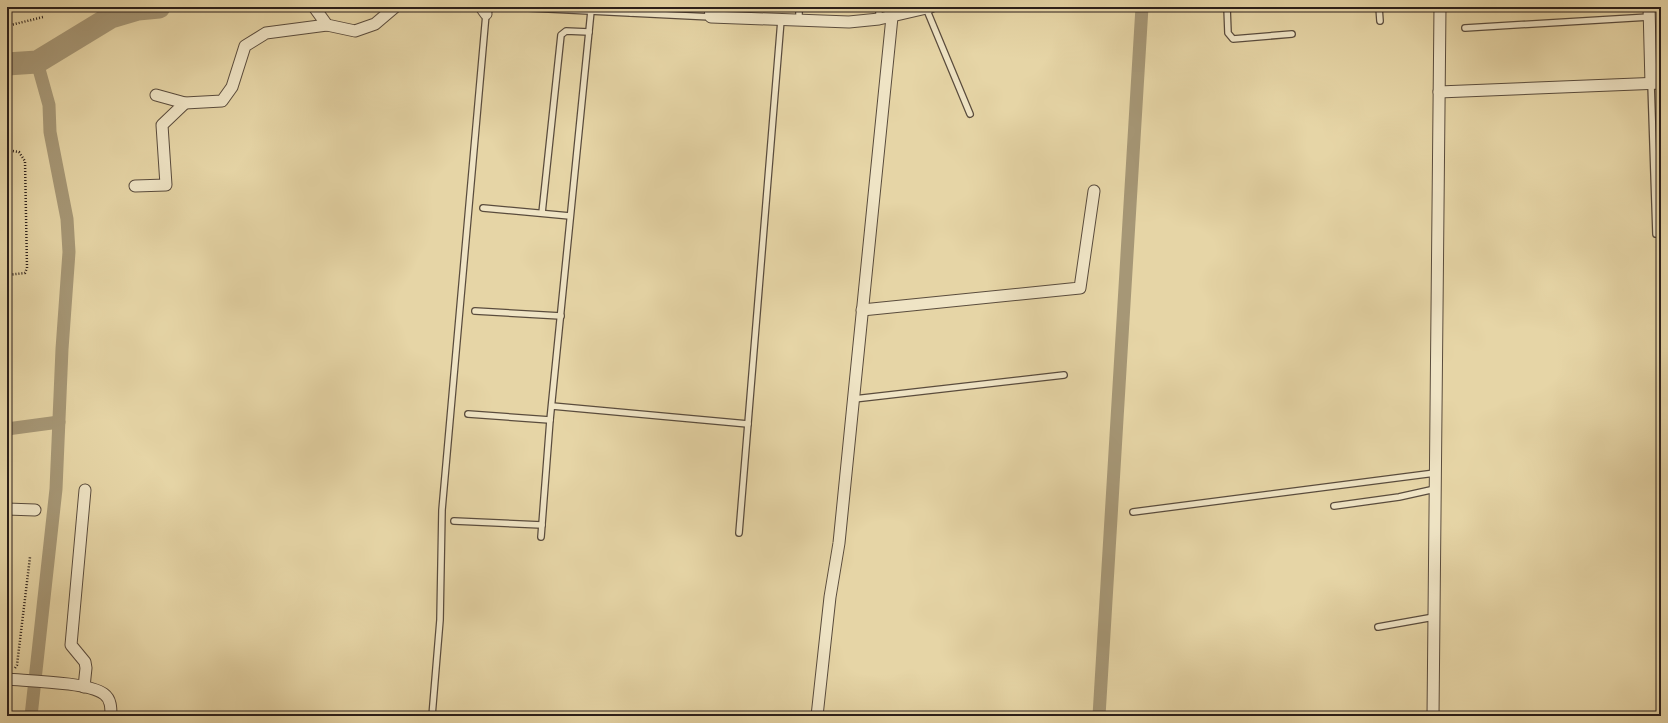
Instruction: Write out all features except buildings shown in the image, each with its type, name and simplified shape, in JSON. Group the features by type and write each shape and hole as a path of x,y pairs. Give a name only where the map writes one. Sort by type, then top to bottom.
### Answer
{"street":[{"path":"314,7 327,25"},
{"path":"156,95 185,103 222,101 232,87 245,46 266,33 327,25 355,31 375,24 395,7"},
{"path":"1433,716 1440,7"},
{"path":"711,12 781,20 849,22 880,19 895,13 928,8"},
{"path":"1439,92 1656,83 1649,12"},
{"path":"817,716 830,597 840,543 862,310 895,13"},
{"path":"135,186 166,185 162,125 185,103"},
{"path":"862,310 1080,288 1094,191"},
{"path":"84,687 86,668 85,662 71,644 85,490"},
{"path":"7,509 35,510"},
{"path":"8,679 84,687 97,690 105,694 109,700 111,716"}],"lane":[{"path":"506,7 591,11 631,10 711,12"},
{"path":"799,7 799,21"},
{"path":"879,7 880,19"},
{"path":"1227,7 1228,33 1233,39 1292,34"},
{"path":"1379,7 1380,20"},
{"path":"928,8 970,114"},
{"path":"432,716 440,620 442,510 487,9"},
{"path":"541,536 550,420 591,11"},
{"path":"1465,28 1649,12"},
{"path":"739,533 781,20"},
{"path":"542,213 561,35 566,31 588,32"},
{"path":"1656,83 1656,234"},
{"path":"483,208 570,216"},
{"path":"475,311 561,316"},
{"path":"854,399 1064,375"},
{"path":"552,406 748,424"},
{"path":"468,414 550,420"},
{"path":"1133,512 1435,473"},
{"path":"1334,506 1399,497 1435,489"},
{"path":"454,521 542,525"},
{"path":"1378,627 1434,617"}],"path":[{"path":"7,26 42,17"},
{"path":"7,150 19,152 25,161 27,268 25,272 7,275"},
{"path":"8,679 17,664 30,557"}],"waterway":[{"path":"7,64 37,62 111,17 138,9 159,7"},
{"path":"1099,716 1142,7"},
{"path":"31,716 56,489 62,349 69,252 67,219 50,132 49,105 37,62"},
{"path":"7,429 59,422"}]}
